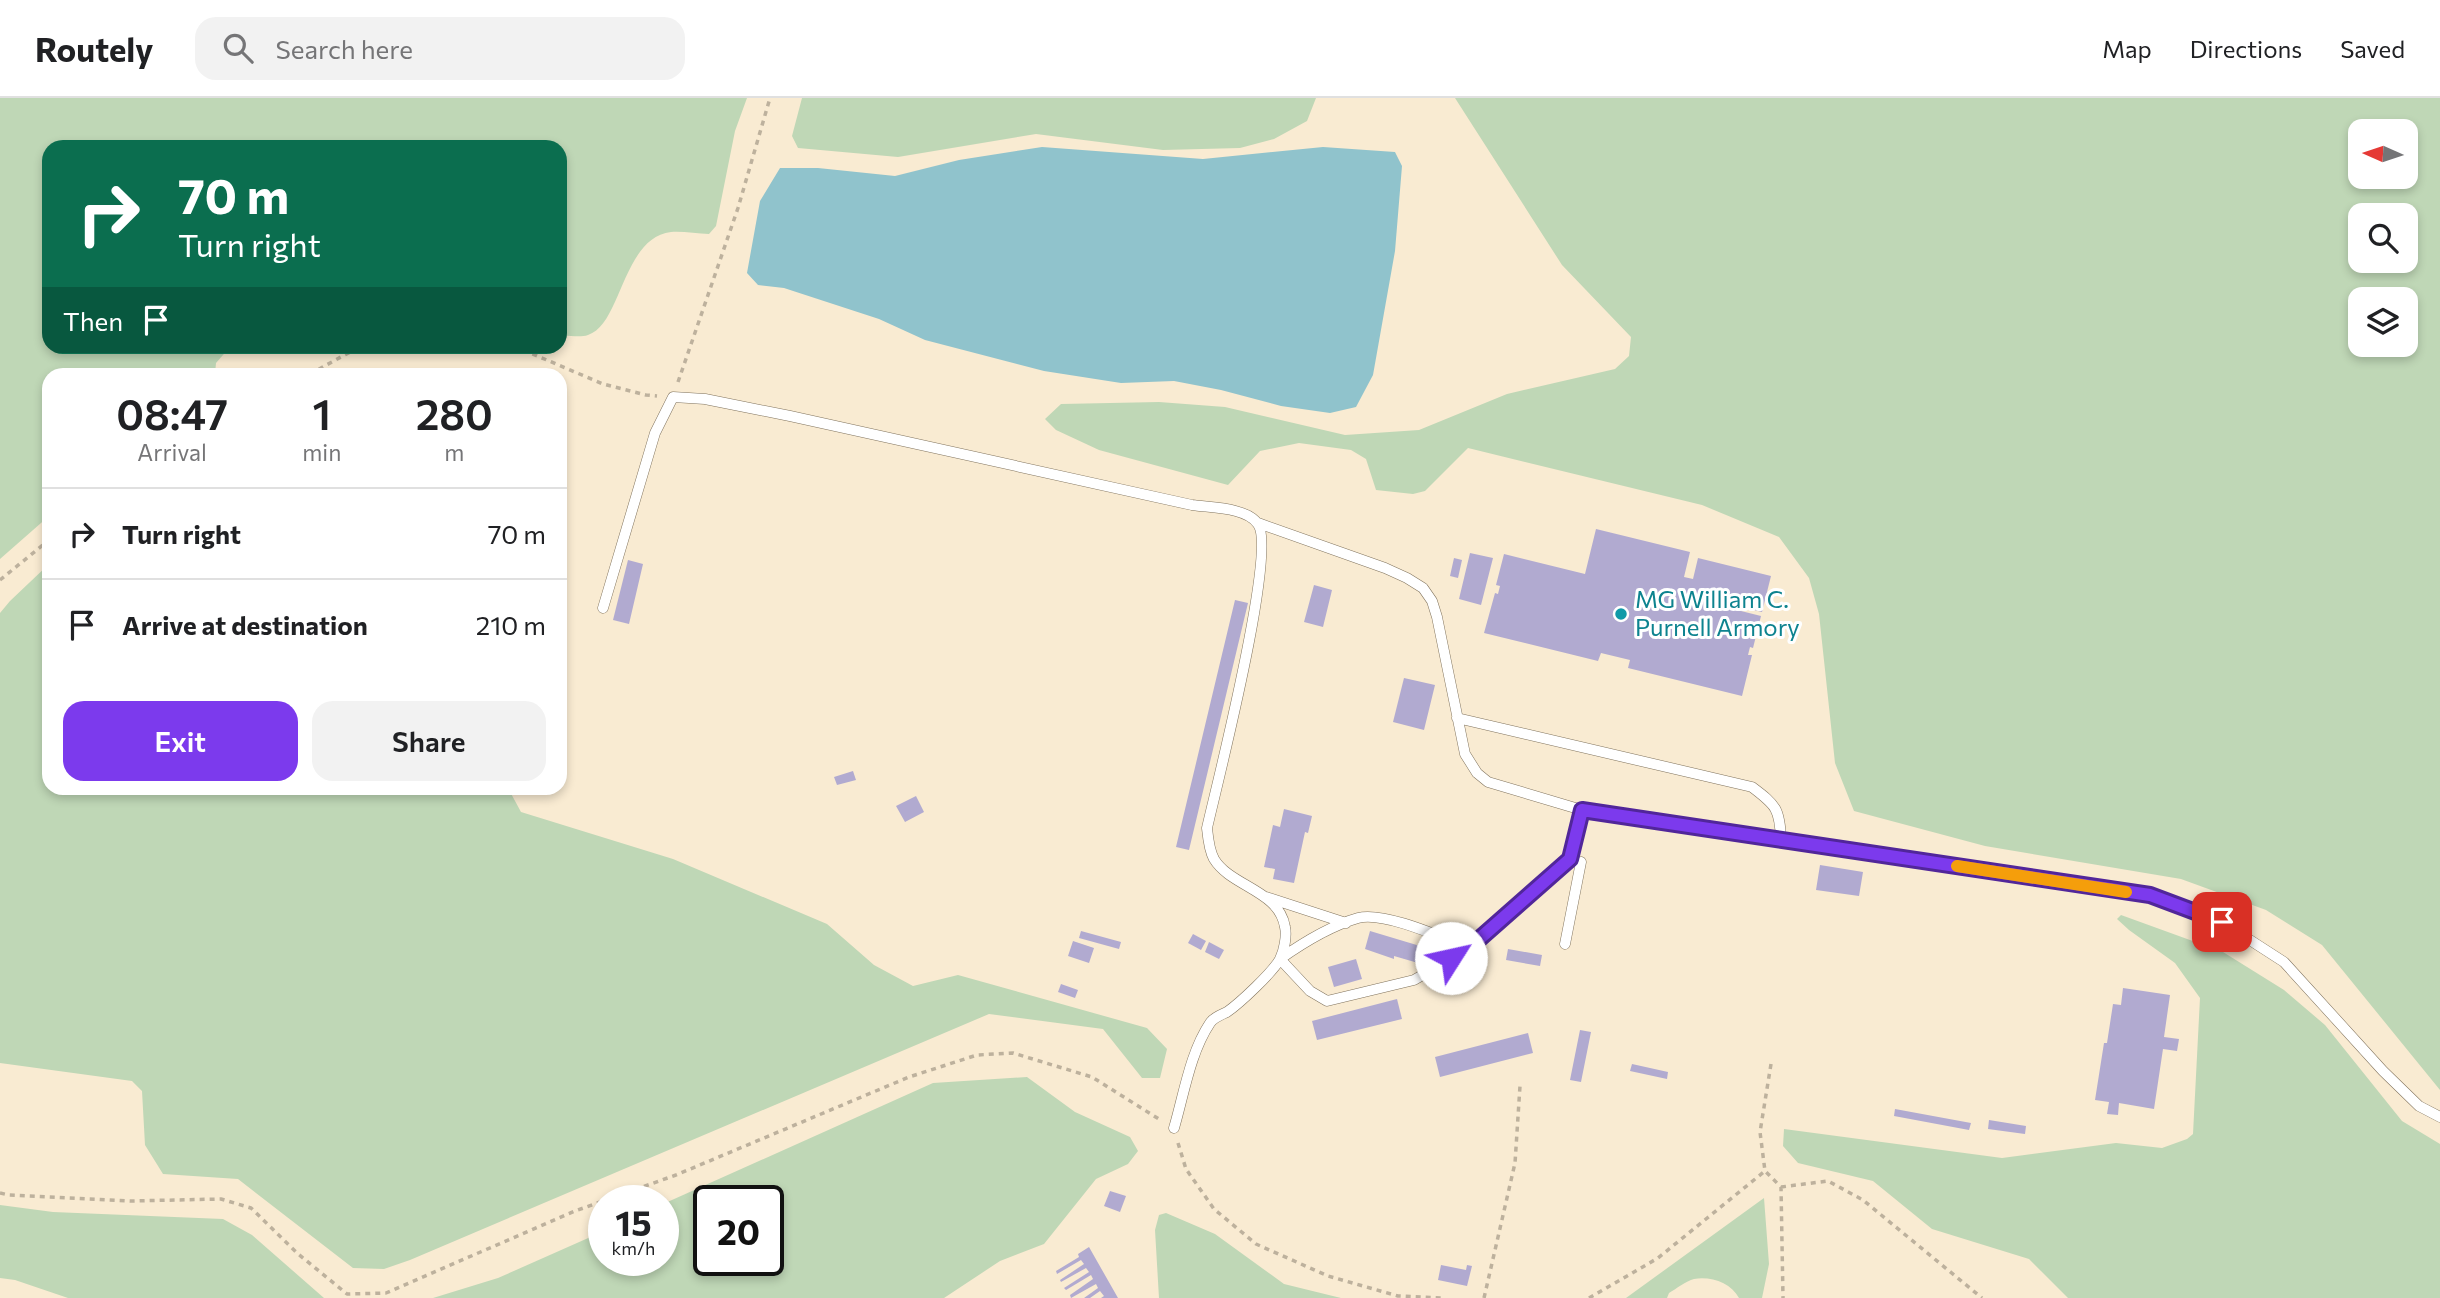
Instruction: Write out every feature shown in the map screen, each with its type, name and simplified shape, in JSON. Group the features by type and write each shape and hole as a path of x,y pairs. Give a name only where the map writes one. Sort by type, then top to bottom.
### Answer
{"lane":[{"path":"603,608 655,433 674,397 705,399 790,416 1192,505 1242,513 1258,523 1385,568 1423,588 1432,601 1437,617 1465,754 1477,773 1488,782 1582,810 2150,895 2222,922 2284,962 2383,1071 2419,1106 2440,1117"},
{"path":"1258,523 1262,536 1258,590 1250,639 1207,828 1214,859 1224,870 1265,896 1346,923"},
{"path":"1457,718 1752,787 1770,801 1780,817 1781,840"},
{"path":"1280,959 1310,991 1327,1001 1414,980 1469,948 1570,859 1582,810"},
{"path":"1565,944 1581,862"},
{"path":"1265,896 1279,913 1285,927 1280,959"},
{"path":"1174,1128 1198,1045 1212,1020 1229,1011 1280,959 1311,937 1360,918 1384,918 1469,948"}],"path":[{"path":"567,369 603,384 646,395 674,397 738,208 770,98"},
{"path":"321,368 346,354"},
{"path":"533,354 566,368"},
{"path":"0,580 42,546"},
{"path":"0,1193 131,1200 221,1199 251,1208 297,1253 347,1294 386,1293 575,1211 676,1175 909,1077 977,1055 1013,1053 1092,1077 1174,1128 1186,1169 1214,1209 1256,1244 1328,1276 1398,1296 1442,1298"},
{"path":"1771,1064 1760,1132 1765,1171 1781,1187 1783,1298"},
{"path":"1484,1298 1515,1163 1520,1086"},
{"path":"1589,1298 1657,1258 1765,1171"},
{"path":"1781,1187 1828,1181 1863,1200 1982,1298"}],"green space":[{"path":"0,98 747,98 735,131 716,226 709,234 671,232 655,238 642,249 632,264 599,328 581,336 567,336 567,140 42,140 42,354 224,354 216,363 216,368 42,368 42,522 0,559"},
{"path":"802,98 1316,98 1307,121 1274,139 1240,148 1163,150 1036,134 898,157 798,148 792,136"},
{"path":"1455,98 2440,98 2440,1090 2322,945 2266,910 2181,879 1985,846 1854,811 1835,763 1819,614 1809,578 1779,537 1702,505 1468,448 1425,491 1413,494 1376,490 1366,459 1351,450 1299,443 1260,451 1228,485 1099,450 1056,430 1045,419 1061,404 1159,402 1225,407 1345,435 1419,430 1507,394 1615,369 1629,356 1631,337 1562,265"},
{"path":"42,571 42,795 512,795 521,812 673,859 827,924 874,965 913,986 958,975 1147,1028 1167,1049 1160,1078 1142,1078 1103,1029 989,1014 410,1260 384,1269 353,1268 238,1179 163,1174 145,1145 142,1091 132,1081 0,1063 0,613"},
{"path":"2121,915 2223,952 2284,990 2325,1025 2402,1121 2440,1144 2440,1298 2068,1298 2029,1259 1932,1229 1873,1181 1798,1163 1783,1146 1784,1129 2002,1158 2116,1143 2162,1148 2187,1139 2193,1134 2200,998 2175,963 2129,930 2117,919"},
{"path":"1027,1077 1075,1112 1130,1137 1138,1151 1128,1164 1096,1179 1044,1244 1000,1261 944,1298 433,1298 498,1278 588,1238 588,1276 679,1276 679,1197 693,1191 693,1276 784,1276 784,1185 705,1185 933,1083"},
{"path":"1764,1198 1769,1264 1762,1298 1739,1298 1726,1285 1700,1278 1684,1283 1669,1293 1667,1298 1626,1298"},
{"path":"0,1205 53,1212 223,1219 252,1235 324,1298 68,1298 15,1280 0,1278"},
{"path":"1166,1213 1215,1234 1284,1284 1341,1298 1159,1298 1155,1230 1159,1215"}],"water":[{"path":"1042,147 1203,159 1323,147 1395,152 1402,166 1395,251 1373,375 1356,407 1330,413 1281,406 1174,381 1121,383 1044,371 925,340 879,319 784,288 758,285 747,273 760,201 780,168 818,168 895,176 959,160"}],"building":[{"name":"MG William C. Purnell Armory","path":"1596,529 1690,552 1684,577 1693,579 1698,558 1771,576 1762,612 1690,594 1689,598 1761,616 1753,648 1750,647 1748,655 1752,655 1742,696 1628,668 1630,660 1601,653 1598,661 1484,633 1495,593 1498,594 1500,586 1496,585 1504,554 1585,574"},
{"path":"1470,553 1493,558 1481,605 1459,599"},
{"path":"1454,558 1462,560 1458,578 1450,576"},
{"path":"628,560 643,564 629,624 613,620"},
{"path":"1314,585 1332,590 1323,627 1304,622"},
{"path":"1235,600 1248,603 1189,850 1176,847"},
{"path":"1404,678 1435,685 1424,730 1393,722"},
{"path":"853,771 856,780 837,785 834,777"},
{"path":"916,796 924,812 905,822 896,806"},
{"path":"1284,809 1312,816 1308,833 1305,832 1294,883 1273,879 1275,869 1264,867 1273,825 1280,827"},
{"path":"1820,865 1863,872 1859,896 1816,890"},
{"path":"1081,931 1121,942 1119,949 1079,938"},
{"path":"1370,931 1430,949 1425,965 1394,956 1394,959 1365,949"},
{"path":"1193,934 1206,941 1201,950 1188,943"},
{"path":"1073,941 1094,948 1089,963 1068,956"},
{"path":"1209,942 1224,950 1219,959 1205,952"},
{"path":"1508,949 1542,955 1540,966 1506,960"},
{"path":"1356,959 1362,979 1334,987 1328,967"},
{"path":"1061,984 1078,990 1075,998 1058,992"},
{"path":"2123,988 2170,995 2164,1037 2179,1039 2177,1051 2163,1049 2154,1109 2119,1103 2118,1115 2107,1114 2109,1102 2095,1100 2113,1004 2121,1005"},
{"path":"1397,999 1402,1019 1317,1040 1312,1021"},
{"path":"1580,1030 1591,1032 1581,1082 1570,1080"},
{"path":"1528,1033 1533,1053 1440,1077 1435,1057"},
{"path":"1632,1064 1668,1072 1667,1079 1630,1071"},
{"path":"1895,1109 1971,1123 1969,1130 1894,1116"},
{"path":"1989,1120 2026,1126 2025,1134 1988,1129"},
{"path":"1110,1191 1126,1196 1120,1212 1104,1206"},
{"path":"1089,1247 1118,1298 1101,1298 1104,1296 1100,1291 1090,1298 1084,1298 1098,1288 1096,1284 1071,1298 1070,1295 1093,1279 1091,1275 1066,1290 1064,1288 1089,1272 1086,1268 1061,1282 1060,1280 1084,1264 1081,1260 1057,1274 1056,1271 1079,1257 1078,1254"},
{"path":"1441,1265 1466,1270 1467,1265 1472,1266 1467,1286 1438,1280"}],"slow traffic":[{"path":"1957,866 2126,892"}],"place":[{"name":"MG William C. Purnell Armory","path":"1621,614"}],"route":[{"path":"1451,958 1469,948 1570,859 1582,810 2150,895 2222,922"}]}
